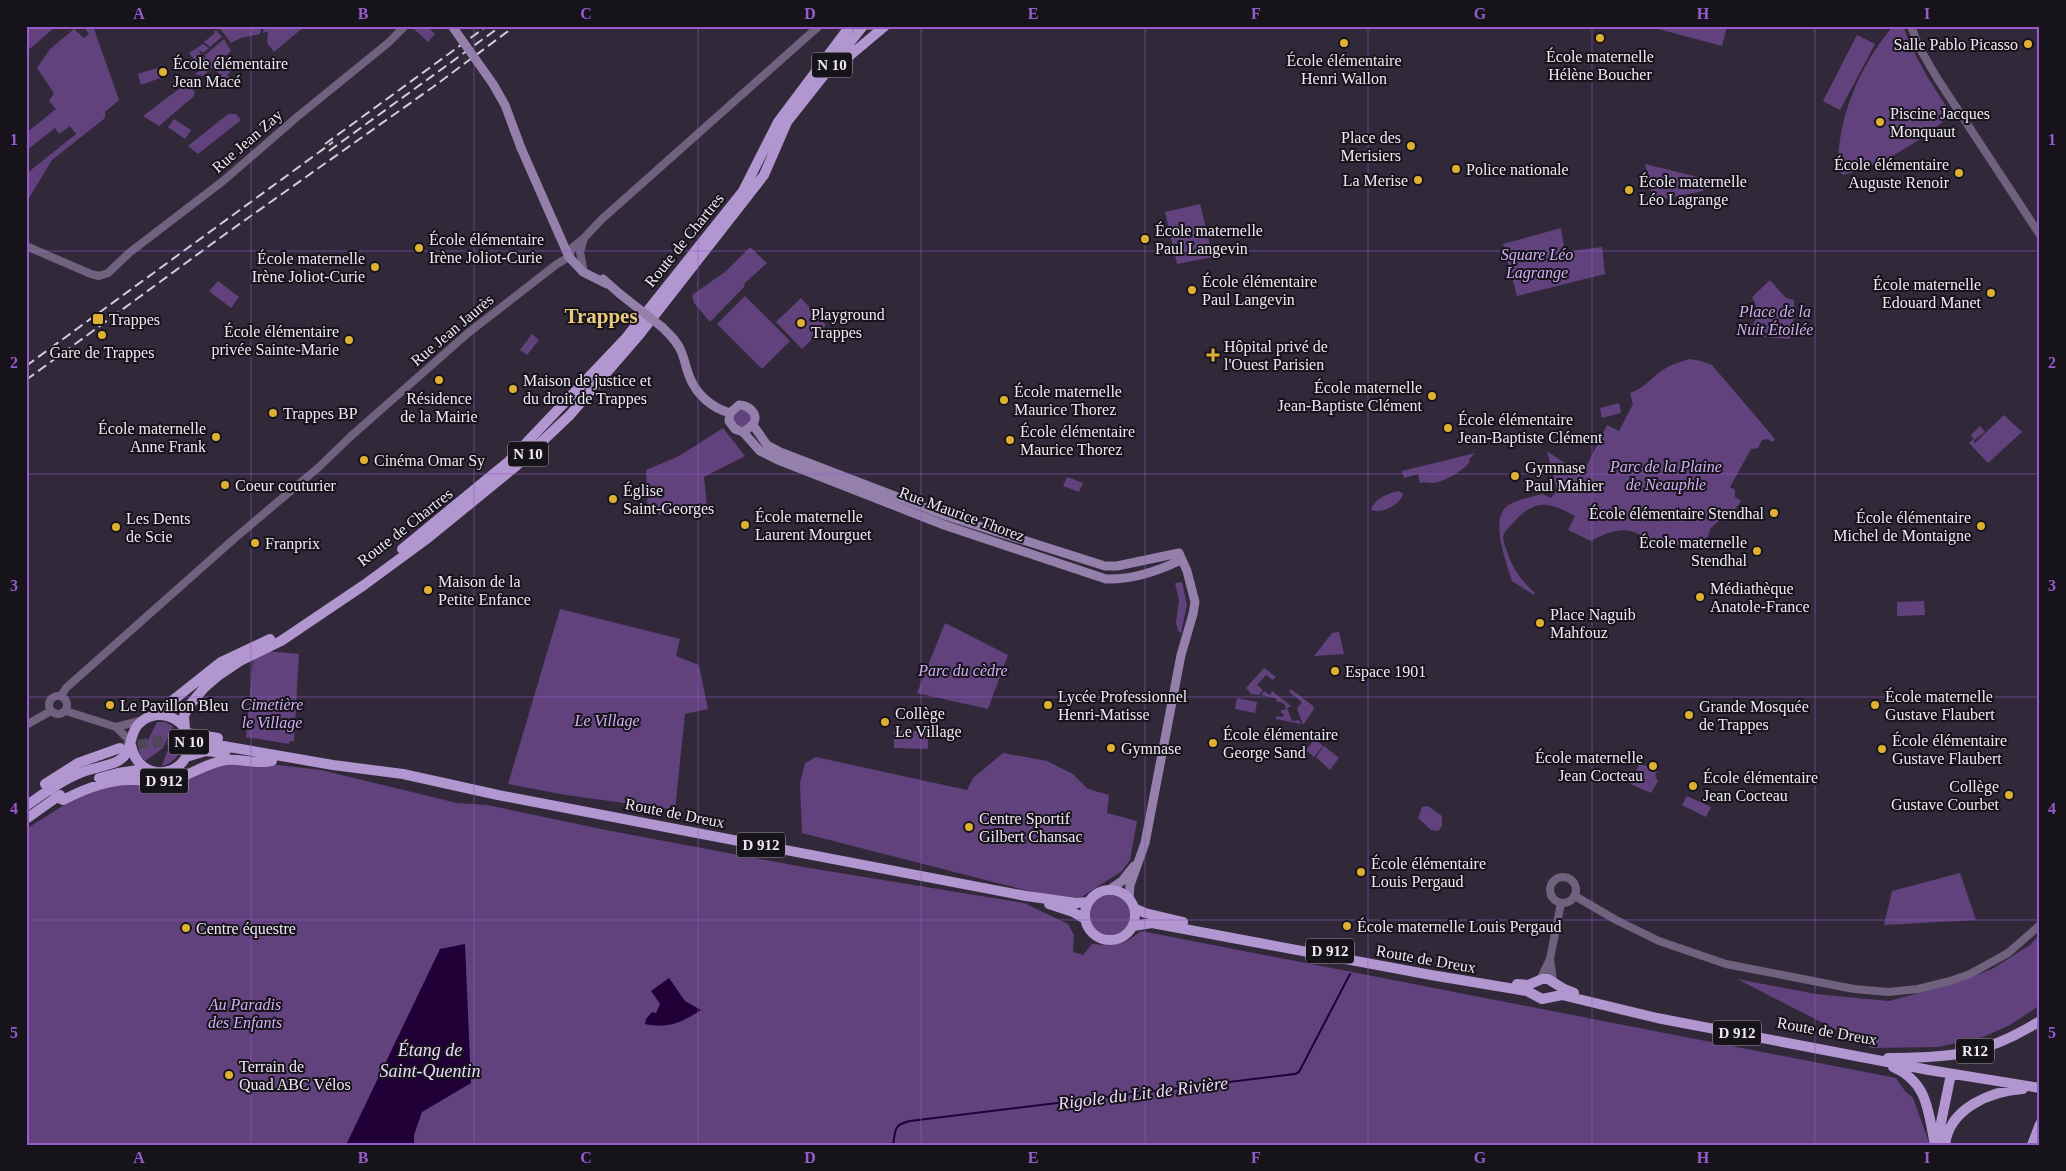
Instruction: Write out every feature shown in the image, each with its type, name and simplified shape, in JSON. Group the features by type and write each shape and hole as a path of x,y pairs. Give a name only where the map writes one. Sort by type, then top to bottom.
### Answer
{"main road":[{"path":"452,26 493,84 505,105 559,253 575,260 662,327 675,340 682,353 691,379 707,401 717,409 730,413"},
{"name":"Route de Chartres","path":"148,718 221,662 277,636 361,580 423,533 510,461 625,339 743,191 778,122 850,26"},
{"path":"802,102 810,99 849,54 885,26"},
{"name":"Route de Chartres","path":"186,731 184,716 188,707 204,688 219,675 240,661 281,641 364,585 428,538 515,467 570,414 640,334 764,176 787,122 862,27"},
{"path":"569,257 583,272 607,284"},
{"path":"739,405 746,406 751,409 754,416 753,425 743,432 731,426 729,421 730,413 739,405"},
{"name":"Rue Maurice Thorez","path":"753,425 766,445 780,452 947,516 1105,566 1181,559"},
{"name":"Rue Maurice Thorez","path":"743,432 760,451 778,460 944,525 1106,579 1121,580 1161,570 1181,559"},
{"path":"1140,858 1122,881 1109,890 1094,895 1088,902 1085,919 1090,932 1103,940 1124,936 1133,926 1130,885 1140,858 1145,843 1181,655 1188,637 1195,602 1187,571 1181,559"},
{"name":"N 10","path":"26,806 78,773 118,761 129,751 134,731 148,718 170,717 176,720 186,731 188,748 186,757 180,765 166,772 155,772 145,769"},
{"name":"Route de Dreux","path":"186,731 386,769 393,773"},
{"name":"Route de Dreux","path":"206,743 439,781 495,795"},
{"path":"131,744 135,759 145,769"},
{"path":"26,798 78,763 120,748"},
{"name":"Route de Dreux","path":"186,757 206,750 319,770 495,795 1026,896 1077,903 1088,902"},
{"name":"Route de Dreux","path":"56,797 63,800 78,792 119,780 154,782 170,780 203,766 229,760 265,763 272,761"},
{"path":"26,819 56,797 85,782 118,773 145,769"},
{"path":"1109,890 1123,894 1132,904"},
{"name":"Route de Dreux","path":"1026,896 1064,908 1085,919"},
{"name":"Route de Dreux","path":"1132,904 1145,913 1182,922 1432,971 1482,980 1528,985 1539,981"},
{"name":"Route de Dreux","path":"1133,926 1152,923 1527,991 1537,995"},
{"path":"1545,978 1554,983 1556,989 1553,996 1545,999 1537,995 1535,987 1539,981 1545,978"},
{"name":"Route de Dreux","path":"1554,983 1581,996 1612,1006 1887,1058 1956,1073"},
{"name":"Route de Dreux","path":"1553,996 1562,995 1657,1018 1868,1059 2038,1088"},
{"name":"R12","path":"1887,1058 1920,1058 1966,1054 2004,1042 2040,1021"},
{"path":"1868,1059 1899,1069 1916,1082 1927,1103 1935,1145"},
{"path":"1935,1145 1956,1073"},
{"path":"1945,1145 1945,1138 1954,1120 1987,1096 2000,1091 2038,1088"},
{"path":"2032,1145 2040,1124"}],"street":[{"name":"Rue Jean Zay","path":"26,246 96,276 105,274 129,253 223,181 297,116 388,43 405,26"},
{"name":"Rue Jean Jaurès","path":"61,696 66,688 468,333 557,264 569,257 573,247 602,219 819,26"},
{"path":"862,27 875,26"},
{"path":"1911,26 1919,47 1937,78 2040,235"},
{"path":"583,267 580,252 584,238"},
{"path":"51,711 50,701 54,697 61,696 67,702 66,711"},
{"path":"51,711 59,715 66,711"},
{"path":"26,725 51,711"},
{"path":"66,711 116,727 129,725 148,718"},
{"path":"116,727 131,744"},
{"path":"1564,877 1571,879 1576,889 1574,896 1568,902 1561,902 1554,899 1550,892 1551,885 1556,879 1564,877"},
{"path":"1574,896 1616,920 1659,941 1726,964 1854,989 1888,992 1918,989 1950,982 1970,974 2008,953 2040,925"},
{"path":"1539,981 1550,959 1561,902"},
{"path":"1550,959 1554,983"}],"green space":[{"path":"26,26 54,26 53,29 27,51"},
{"path":"83,26 93,26 119,100 105,112 105,118 52,160 26,203 26,174 76,134 70,126 59,134 55,128 26,151 26,133 56,109 49,101 54,93 37,68 50,49 74,29 84,38 89,34"},
{"path":"218,26 261,26 260,34 241,38 231,43"},
{"path":"264,26 305,26 274,52 267,43 268,31 263,33"},
{"path":"417,26 427,26 435,34 428,42 414,29"},
{"path":"1647,26 1727,26 1722,46"},
{"path":"1893,26 1903,26 1923,69 1948,109 1946,119 1898,153 1843,175 1838,171 1841,132 1852,94 1870,59"},
{"path":"216,30 222,37 210,47 204,42"},
{"path":"1857,35 1875,44 1840,110 1823,101"},
{"path":"224,39 231,51 203,76 195,74 202,69 189,53 203,44 209,48 203,53 199,52 201,55 199,57 204,58"},
{"path":"227,63 234,69 227,75 232,81 227,85 217,71"},
{"path":"157,68 160,78 141,85 138,74"},
{"path":"188,84 195,92 194,96 159,126 143,116 176,91"},
{"path":"228,114 236,114 241,120 198,154 188,146"},
{"path":"174,119 191,130 185,139 168,127"},
{"path":"1645,164 1702,178 1703,191 1654,201"},
{"path":"1200,204 1213,257 1177,264 1165,212"},
{"name":"Square Léo Lagrange","path":"1561,228 1565,252 1602,247 1605,274 1517,296 1503,244"},
{"path":"750,247 767,263 744,284 745,286 710,322 694,303 692,295 725,272"},
{"name":"Place de la Nuit Étoilée","path":"1770,280 1786,298 1794,300 1793,335 1789,339 1754,336 1749,332 1759,313 1752,297"},
{"path":"218,281 239,297 231,308 209,291"},
{"path":"745,296 790,341 762,369 717,324"},
{"name":"Playground Trappes","path":"801,298 826,325 802,349 776,322"},
{"path":"532,334 539,340 527,355 520,350"},
{"name":"Parc de la Plaine de Neauphle","path":"1690,359 1712,365 1775,439 1773,442 1767,439 1762,440 1758,448 1751,449 1730,487 1735,490 1735,497 1741,501 1738,506 1712,527 1707,538 1698,544 1685,545 1661,542 1655,549 1640,535 1625,530 1609,533 1591,541 1568,530 1575,516 1550,505 1536,506 1522,514 1507,529 1503,537 1514,568 1535,593 1534,595 1512,581 1501,543 1499,522 1501,514 1506,507 1514,502 1542,494 1551,498 1557,490 1547,451 1582,475 1607,425 1619,431 1633,404 1630,393 1640,388 1666,368"},
{"path":"1619,403 1621,413 1602,418 1600,408"},
{"path":"742,409 748,412 751,418 748,424 742,427 736,424 733,418 736,412"},
{"path":"2004,415 2022,432 1988,463 1969,443 1973,439 1975,443"},
{"path":"1980,426 1985,432 1974,440 1971,435"},
{"path":"723,428 745,456 704,477 708,517 692,515 689,507 648,517 646,470 679,456"},
{"path":"1475,453 1469,459 1470,462 1466,466 1453,476 1443,480 1433,483 1420,483 1418,474 1404,478 1402,471"},
{"path":"1067,477 1083,483 1079,492 1063,486"},
{"path":"1399,491 1403,494 1401,498 1390,508 1380,511 1371,510 1382,497"},
{"path":"1182,582 1187,605 1181,633 1178,631 1176,622 1179,600 1175,583"},
{"path":"1924,601 1925,615 1897,616 1897,602"},
{"name":"Le Village","path":"560,609 680,639 676,656 699,665 708,709 685,714 675,810 566,795 508,784"},
{"name":"Parc du cèdre","path":"945,623 1008,655 988,709 917,693"},
{"path":"1339,632 1344,654 1314,656 1332,633"},
{"name":"Cimetière le Village","path":"266,651 299,654 294,741 290,741 289,744 246,737 253,660"},
{"path":"1264,668 1276,677 1273,680 1266,675 1257,685 1263,690 1259,695 1251,694 1246,688"},
{"path":"1291,689 1313,706 1314,709 1303,725 1297,709 1302,702 1289,692"},
{"path":"1264,691 1270,695 1272,691 1291,706 1287,708 1292,721 1299,720 1301,724 1276,719 1276,716 1283,717 1284,714 1281,713 1281,710 1285,710 1286,706 1276,701 1276,698 1261,695"},
{"path":"1237,698 1257,702 1255,713 1235,709"},
{"path":"157,722 165,722 173,726 163,748 145,761 140,755 138,747 148,740"},
{"path":"894,731 928,731 928,749 894,748"},
{"path":"181,738 181,748 177,756 171,762 162,766 167,752"},
{"path":"1315,739 1323,746 1314,757 1306,750"},
{"path":"1324,746 1339,758 1330,770 1316,757"},
{"name":"Centre Sportif Gilbert Chansac","path":"1003,753 1047,761 1073,774 1088,789 1109,795 1107,813 1137,821 1130,860 1122,871 1080,898 1037,893 802,833 800,783 805,763 816,757 967,790 973,778"},
{"name":"Au Paradis des Enfants","path":"235,760 321,770 457,803 487,805 606,830 803,867 1024,903 1068,924 1074,935 1073,952 1083,955 1092,944 1118,944 1129,940 1141,931 1896,1078 1905,1091 1913,1098 1930,1145 26,1145 26,829 80,795 120,782 149,787 175,784 216,765"},
{"path":"1640,763 1657,771 1655,776 1658,781 1651,793 1630,784"},
{"path":"1687,796 1711,807 1706,817 1682,805"},
{"path":"1428,806 1442,816 1442,826 1438,831 1431,830 1418,818 1422,807"},
{"path":"1960,873 1976,920 1884,925 1892,891"},
{"path":"1114,895 1121,898 1127,904 1130,915 1129,923 1121,932 1114,935 1106,935 1099,932 1091,923 1090,911 1093,904 1102,896"},
{"path":"2040,934 2040,1005 2010,1025 1983,1037 1938,1047 1872,1048 1737,979 1816,994 1889,1001 1953,984 1992,969 2030,945"}],"water":[{"name":"Étang de Saint-Quentin","path":"465,944 471,1083 422,1112 414,1135 414,1145 346,1145 440,949"},
{"path":"669,978 685,1001 701,1010 688,1018 668,1025 645,1024 646,1019 652,1012 656,1013 660,1004 651,991"}],"waterway":[{"name":"Rigole du Lit de Rivière","path":"893,1145 896,1128 910,1121 1295,1074 1299,1072 1350,974"}],"tunnel":[{"path":"123,747 167,740 206,743"}],"railway":[{"path":"325,144 487,26"},
{"path":"329,151 501,26"},
{"path":"26,380 515,26"},
{"path":"26,366 333,142"}],"place":[{"name":"École maternelle Hélène Boucher","path":"1600,38"},
{"name":"École élémentaire Henri Wallon","path":"1344,43"},
{"name":"Salle Pablo Picasso","path":"2028,44"},
{"name":"École élémentaire Jean Macé","path":"163,72"},
{"name":"Piscine Jacques Monquaut","path":"1880,122"},
{"name":"Place des Merisiers","path":"1411,146"},
{"name":"Police nationale","path":"1456,169"},
{"name":"École élémentaire Auguste Renoir","path":"1959,173"},
{"name":"La Merise","path":"1418,180"},
{"name":"École maternelle Léo Lagrange","path":"1629,190"},
{"name":"École maternelle Paul Langevin","path":"1145,239"},
{"name":"École élémentaire Irène Joliot-Curie","path":"419,248"},
{"name":"École maternelle Irène Joliot-Curie","path":"375,267"},
{"name":"École élémentaire Paul Langevin","path":"1192,290"},
{"name":"École maternelle Edouard Manet","path":"1991,293"},
{"name":"Trappes","path":"98,319"},
{"name":"Playground Trappes","path":"801,323"},
{"name":"Gare de Trappes","path":"102,335"},
{"name":"École élémentaire privée Sainte-Marie","path":"349,340"},
{"name":"Hôpital privé de l'Ouest Parisien","path":"1213,355"},
{"name":"Résidence de la Mairie","path":"439,380"},
{"name":"Maison de justice et du droit de Trappes","path":"513,389"},
{"name":"École maternelle Jean-Baptiste Clément","path":"1432,396"},
{"name":"École maternelle Maurice Thorez","path":"1004,400"},
{"name":"Trappes BP","path":"273,413"},
{"name":"École élémentaire Jean-Baptiste Clément","path":"1448,428"},
{"name":"École maternelle Anne Frank","path":"216,437"},
{"name":"École élémentaire Maurice Thorez","path":"1010,440"},
{"name":"Cinéma Omar Sy","path":"364,460"},
{"name":"Gymnase Paul Mahier","path":"1515,476"},
{"name":"Coeur couturier","path":"225,485"},
{"name":"Église Saint-Georges","path":"613,499"},
{"name":"École élémentaire Stendhal","path":"1774,513"},
{"name":"École maternelle Laurent Mourguet","path":"745,525"},
{"name":"École élémentaire Michel de Montaigne","path":"1981,526"},
{"name":"Les Dents de Scie","path":"116,527"},
{"name":"Franprix","path":"255,543"},
{"name":"École maternelle Stendhal","path":"1757,551"},
{"name":"Maison de la Petite Enfance","path":"428,590"},
{"name":"Médiathèque Anatole-France","path":"1700,597"},
{"name":"Place Naguib Mahfouz","path":"1540,623"},
{"name":"Espace 1901","path":"1335,671"},
{"name":"Le Pavillon Bleu","path":"110,705"},
{"name":"Lycée Professionnel Henri-Matisse","path":"1048,705"},
{"name":"École maternelle Gustave Flaubert","path":"1875,705"},
{"name":"Grande Mosquée de Trappes","path":"1689,715"},
{"name":"Collège Le Village","path":"885,722"},
{"name":"École élémentaire George Sand","path":"1213,743"},
{"name":"Gymnase","path":"1111,748"},
{"name":"École élémentaire Gustave Flaubert","path":"1882,749"},
{"name":"École maternelle Jean Cocteau","path":"1653,766"},
{"name":"École élémentaire Jean Cocteau","path":"1693,786"},
{"name":"Collège Gustave Courbet","path":"2009,795"},
{"name":"Centre Sportif Gilbert Chansac","path":"969,827"},
{"name":"École élémentaire Louis Pergaud","path":"1361,872"},
{"name":"École maternelle Louis Pergaud","path":"1347,926"},
{"name":"Centre équestre","path":"186,928"},
{"name":"Terrain de Quad ABC Vélos","path":"229,1075"}],"district":[{"name":"Trappes","path":"601,316"}]}
